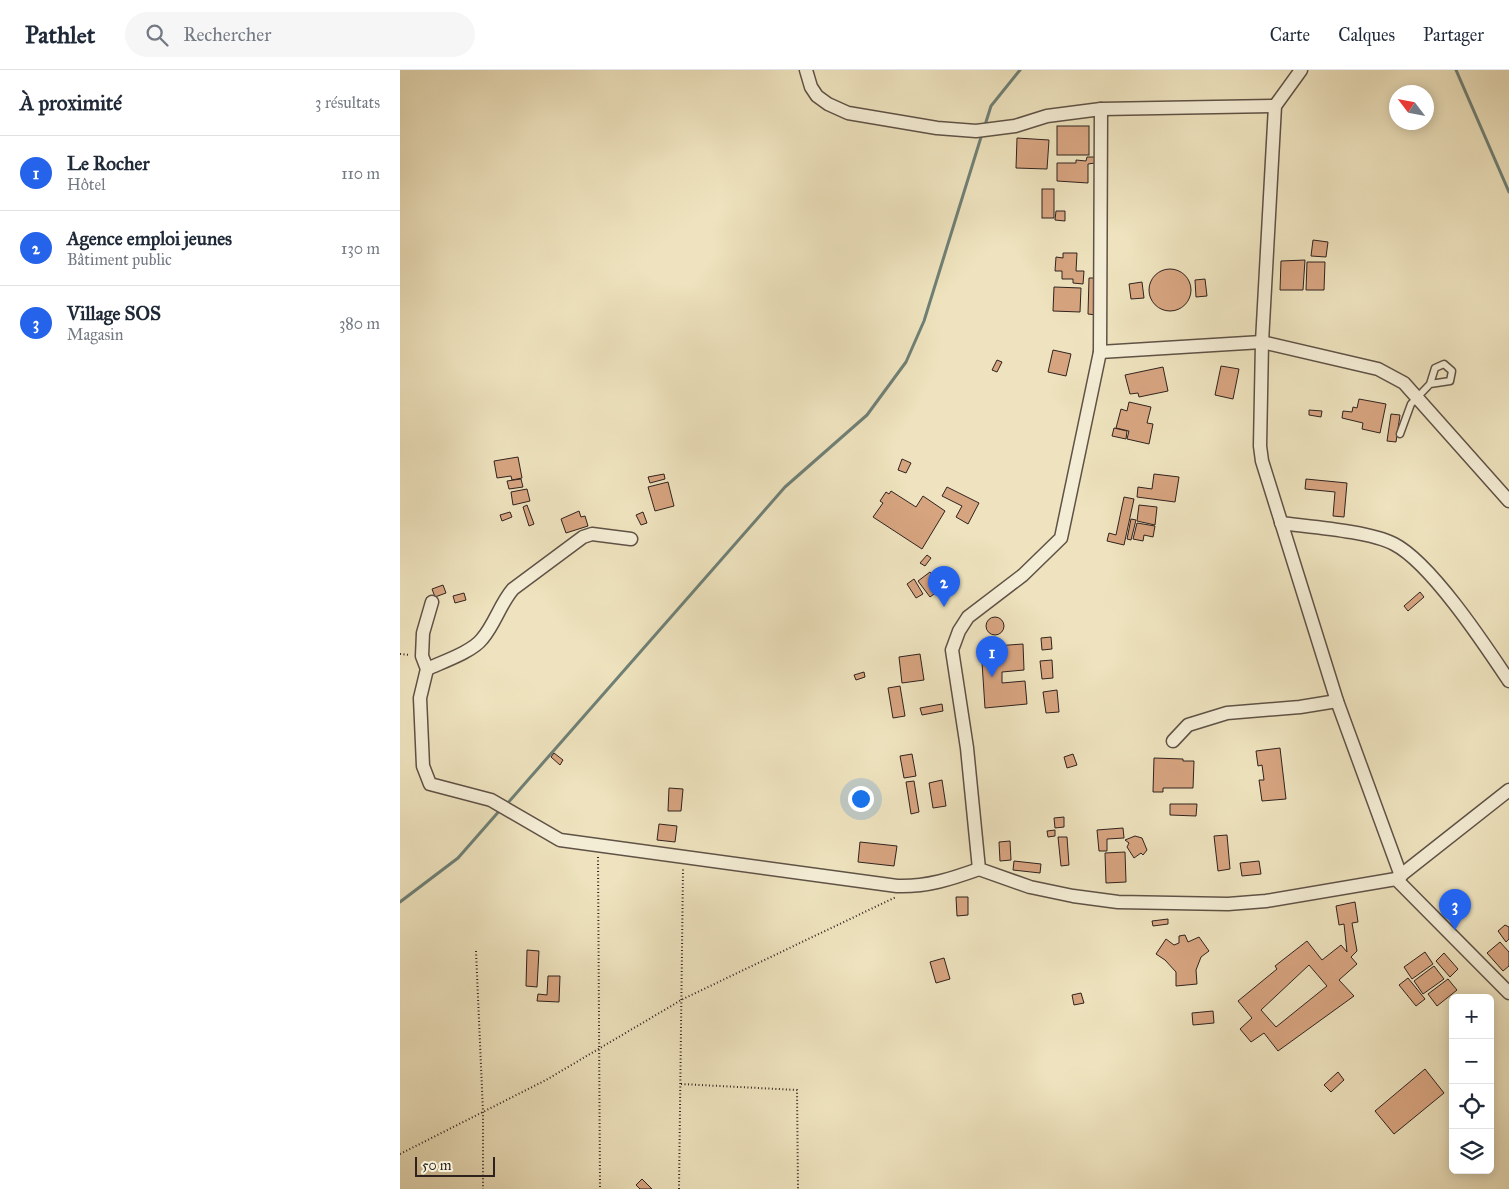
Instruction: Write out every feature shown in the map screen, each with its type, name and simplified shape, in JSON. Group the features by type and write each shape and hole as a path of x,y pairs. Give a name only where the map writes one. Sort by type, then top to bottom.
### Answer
{"street":[{"path":"806,70 811,87 817,96 828,104 848,113 937,128 976,131 1015,126 1047,116 1101,109 1275,106"},
{"path":"1301,70 1275,106 1262,342 1260,446 1262,461 1337,701 1399,878 1509,993"},
{"path":"980,869 967,748 952,650 959,631 968,617 1023,575 1061,538 1100,352 1101,109"},
{"path":"1100,352 1262,342 1378,369 1404,383 1509,501"},
{"path":"1281,523 1372,537 1394,544 1407,553 1435,582 1472,628 1509,681"},
{"path":"426,669 478,643 489,629 505,599 514,589 583,537 592,534 631,538"},
{"path":"432,602 423,633 422,656 426,669 420,698 423,766 430,784 491,800 560,840 683,855 897,886 918,887 938,883 980,869 1030,887 1073,896 1118,902 1228,904 1266,901 1399,878 1509,790"},
{"path":"1173,741 1188,725 1227,713 1300,707 1337,701"}],"lane":[{"path":"1400,434 1411,404 1418,399 1430,384"}],"path":[{"path":"598,844 600,1189"},
{"path":"679,1189 683,999 683,855"},
{"path":"400,1154 546,1080 683,999 901,895"},
{"path":"476,951 483,1112 483,1189"},
{"path":"681,1084 797,1090 798,1189"}],"building":[{"path":"1057,126 1089,126 1089,155 1057,155"},
{"path":"1017,138 1049,140 1047,169 1016,168"},
{"path":"1087,157 1096,157 1095,163 1088,164 1088,183 1057,181 1057,163 1076,163 1076,160 1086,161"},
{"path":"1042,189 1054,189 1054,218 1042,218"},
{"path":"1056,211 1065,211 1065,221 1055,220"},
{"path":"1313,240 1328,242 1326,257 1311,256"},
{"path":"1063,253 1077,253 1076,271 1084,271 1083,284 1073,283 1073,279 1062,279 1062,271 1055,271 1056,257 1063,258"},
{"path":"1305,260 1303,290 1280,290 1281,261"},
{"path":"1307,262 1325,262 1324,290 1306,290"},
{"path":"1174,269 1182,272 1188,278 1191,290 1188,302 1182,308 1166,311 1158,308 1152,302 1149,286 1152,278 1158,272"},
{"path":"1089,278 1097,278 1096,315 1088,314"},
{"path":"1205,279 1207,296 1196,297 1195,280"},
{"path":"1142,282 1144,298 1131,299 1129,284"},
{"path":"1054,287 1081,288 1080,312 1053,311"},
{"path":"1053,350 1071,354 1066,376 1048,372"},
{"path":"997,360 1002,362 997,372 992,370"},
{"path":"1221,366 1239,369 1233,399 1215,395"},
{"path":"1163,367 1168,391 1139,397 1138,393 1130,394 1125,375"},
{"path":"1359,399 1386,404 1380,433 1362,429 1363,423 1342,418 1343,411 1352,412 1353,407 1357,408"},
{"path":"1129,402 1151,407 1147,423 1153,424 1149,444 1127,439 1129,431 1116,428 1121,409 1127,411"},
{"path":"1309,410 1322,411 1321,417 1309,415"},
{"path":"1391,414 1400,415 1396,442 1387,441"},
{"path":"1114,428 1127,431 1126,439 1112,436"},
{"path":"518,457 522,478 512,480 511,476 497,478 494,461"},
{"path":"902,459 911,463 906,473 898,470"},
{"path":"664,474 665,479 650,483 648,477"},
{"path":"1154,474 1179,477 1175,502 1137,497 1138,487 1152,489"},
{"path":"521,479 523,487 509,489 507,481"},
{"path":"1306,479 1347,483 1344,517 1333,516 1335,492 1305,489"},
{"path":"668,482 674,506 655,511 648,487"},
{"path":"947,487 979,503 968,524 956,517 962,506 942,496"},
{"path":"527,489 530,501 513,505 511,492"},
{"path":"891,491 916,507 923,496 945,511 922,549 873,517 883,503 880,501 886,492 889,494"},
{"path":"1124,497 1134,499 1124,545 1107,541 1109,533 1116,535"},
{"path":"527,505 534,524 529,526 523,507"},
{"path":"1139,505 1157,507 1155,525 1137,521"},
{"path":"579,511 581,517 585,516 588,526 566,533 561,519"},
{"path":"510,512 512,517 502,521 500,515"},
{"path":"643,512 647,523 641,525 636,515"},
{"path":"1131,519 1136,520 1131,540 1127,539"},
{"path":"1137,523 1155,526 1153,537 1144,535 1143,541 1133,539"},
{"path":"927,555 931,558 925,566 920,563"},
{"path":"930,572 942,588 930,597 918,581"},
{"path":"914,579 923,594 916,598 907,584"},
{"path":"443,585 446,593 435,597 432,589"},
{"path":"1420,592 1424,597 1408,611 1404,606"},
{"path":"464,593 466,600 455,603 453,596"},
{"path":"991,617 999,617 1004,622 1002,633 991,635 986,630 986,622"},
{"path":"1051,637 1052,649 1042,650 1041,638"},
{"path":"1023,644 1024,670 1002,672 1002,683 1025,681 1027,704 985,708 981,647"},
{"path":"920,654 924,680 902,683 899,657"},
{"path":"1052,660 1053,678 1042,679 1040,661"},
{"path":"864,672 865,677 856,680 854,675"},
{"path":"900,686 905,716 893,718 888,688"},
{"path":"1057,690 1059,712 1046,713 1043,692"},
{"path":"942,704 943,711 922,715 920,708"},
{"path":"1280,748 1286,799 1262,801 1259,780 1264,780 1262,765 1258,766 1256,751"},
{"path":"554,753 563,760 560,765 551,757"},
{"path":"912,754 916,776 904,778 900,756"},
{"path":"1073,754 1077,765 1067,768 1064,757"},
{"path":"1154,758 1194,761 1193,788 1163,788 1163,792 1153,792"},
{"path":"942,780 946,806 933,808 929,783"},
{"path":"914,781 919,812 911,814 906,782"},
{"path":"669,788 683,789 681,811 668,811"},
{"path":"1170,804 1197,804 1196,816 1170,815"},
{"path":"1064,817 1064,827 1055,828 1054,818"},
{"path":"659,824 677,826 675,842 657,840"},
{"path":"1123,828 1124,838 1107,839 1107,851 1099,851 1097,830"},
{"path":"1055,830 1055,836 1048,837 1047,831"},
{"path":"1227,835 1230,869 1218,871 1214,836"},
{"path":"1135,836 1142,838 1147,850 1143,855 1141,853 1134,858 1127,847 1129,843 1125,840"},
{"path":"1058,837 1067,837 1069,865 1061,866"},
{"path":"1010,841 1011,860 1000,861 999,842"},
{"path":"860,842 897,846 894,866 858,862"},
{"path":"1125,852 1126,882 1106,883 1105,853"},
{"path":"1014,861 1041,864 1040,873 1013,870"},
{"path":"1259,861 1261,874 1242,876 1240,863"},
{"path":"956,897 968,897 968,915 957,916"},
{"path":"1355,902 1358,922 1352,923 1357,951 1351,957 1357,964 1339,980 1354,996 1278,1051 1264,1033 1251,1042 1240,1029 1252,1018 1238,1001 1277,969 1275,966 1307,941 1322,960 1341,945 1347,952 1344,924 1339,925 1336,906","holes":["1309,965 1327,986 1276,1027 1261,1010"]},
{"path":"1168,919 1168,924 1153,926 1152,921"},
{"path":"1505,925 1509,927 1509,939 1506,942 1498,931"},
{"path":"1185,935 1188,942 1199,937 1209,951 1201,957 1196,970 1197,984 1176,986 1176,972 1165,960 1156,954 1166,939 1174,945 1179,943 1179,936"},
{"path":"1500,942 1509,952 1509,966 1503,971 1487,953"},
{"path":"527,950 539,951 537,987 526,986"},
{"path":"1425,952 1433,964 1412,979 1404,967"},
{"path":"1444,953 1458,969 1450,977 1436,961"},
{"path":"944,958 950,979 936,983 930,962"},
{"path":"1434,966 1444,979 1423,994 1414,981"},
{"path":"548,976 560,976 559,1002 537,1001 538,994 547,995"},
{"path":"1408,978 1425,999 1416,1006 1399,985"},
{"path":"1448,979 1457,990 1449,994 1449,996 1437,1006 1428,994"},
{"path":"1081,993 1084,1003 1074,1005 1072,995"},
{"path":"1213,1011 1214,1023 1193,1025 1192,1013"},
{"path":"1425,1069 1444,1093 1394,1134 1375,1111"},
{"path":"1338,1072 1344,1080 1331,1092 1324,1085"},
{"path":"642,1179 652,1189 640,1189 636,1185"}],"waterway":[{"path":"985,125 991,106 1020,70"},
{"path":"1456,70 1509,192"},
{"path":"506,805 785,487 867,415 906,362 924,321 982,134"},
{"path":"400,902 458,858 501,809"}],"place":[{"name":"Agence emploi jeunes","path":"944,607"},
{"name":"Le Rocher","path":"992,677"},
{"name":"Village SOS","path":"1455,930"}]}
